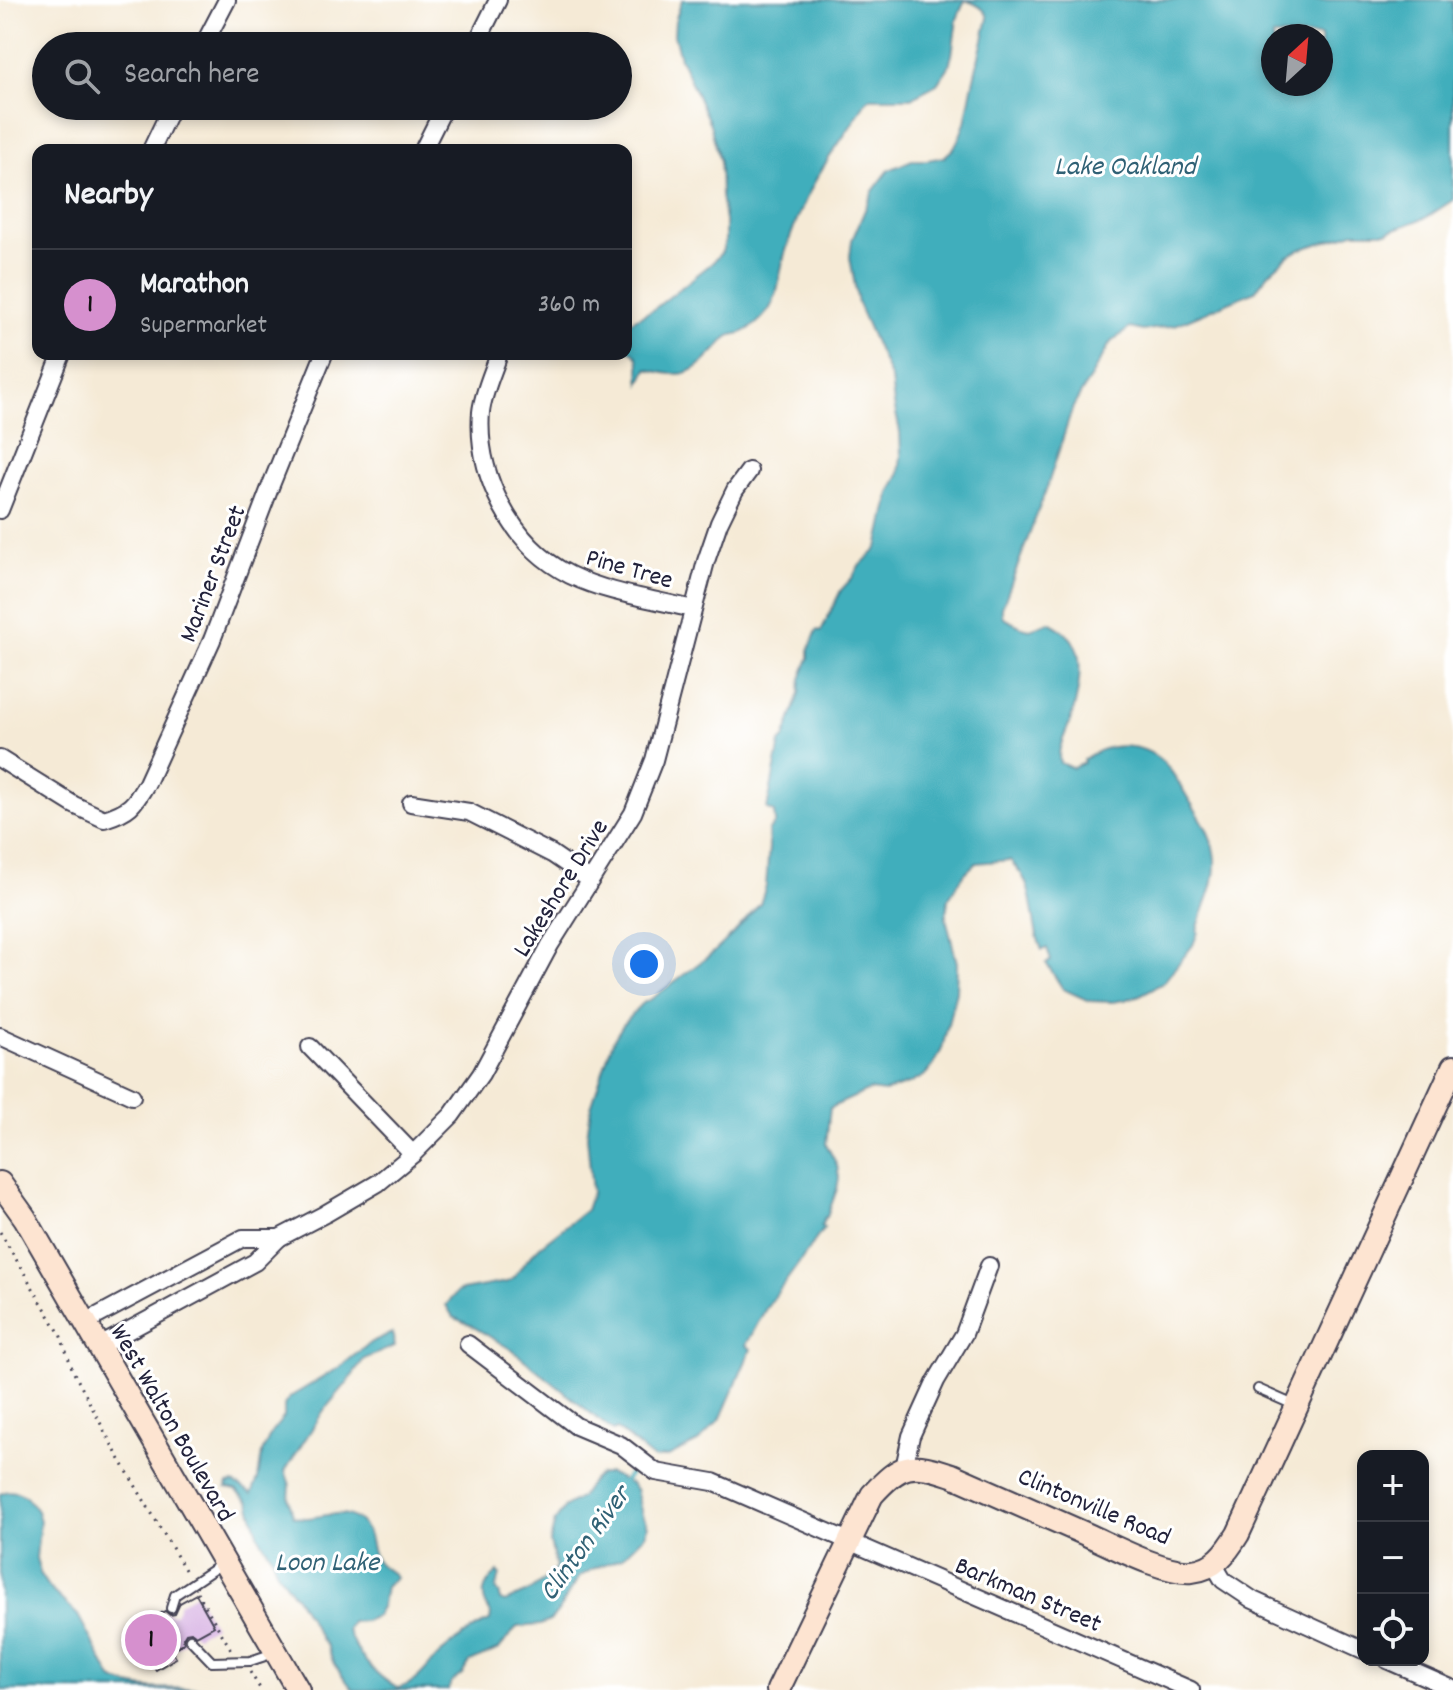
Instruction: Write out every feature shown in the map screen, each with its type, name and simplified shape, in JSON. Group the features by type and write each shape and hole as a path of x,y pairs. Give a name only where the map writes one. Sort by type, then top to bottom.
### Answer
{"street":[{"path":"210,32 227,0"},
{"path":"482,32 498,0"},
{"path":"154,144 165,120"},
{"path":"426,144 438,120"},
{"path":"0,510 60,360"},
{"name":"Mariner Street","path":"0,759 74,805 104,819 123,813 134,805 212,640 322,360"},
{"name":"Pine Tree","path":"497,360 481,410 481,442 494,491 528,543 569,574 621,592 693,609"},
{"name":"Lakeshore Drive","path":"98,1347 255,1262 279,1238 378,1183 452,1115 481,1074 544,956 633,813 654,760 706,561 719,523 735,490 749,471"},
{"path":"411,803 469,812 552,854 590,880"},
{"path":"0,1036 132,1096"},
{"path":"310,1047 413,1154"},
{"path":"1357,1647 1253,1600 1223,1580 1213,1563 1227,1552 1238,1534 1453,1067"},
{"name":"West Walton Boulevard","path":"0,1183 25,1218 298,1690"},
{"name":"Lakeshore Drive","path":"84,1323 243,1238 279,1238"},
{"path":"778,1690 872,1495 889,1476 904,1468 911,1436 936,1381 964,1334 989,1266"},
{"name":"Barkman Street","path":"468,1344 576,1426 621,1445 656,1472 713,1482 1191,1690"},
{"name":"Clintonville Road","path":"904,1468 916,1465 930,1467 952,1475 1165,1567 1189,1572 1213,1563"},
{"path":"1401,1666 1453,1689"}],"lane":[{"path":"1258,1389 1297,1407"},
{"path":"171,1608 175,1595 223,1563"},
{"path":"190,1639 212,1662 250,1661 276,1653"}],"path":[{"path":"0,1232 60,1334 73,1371 115,1451 232,1651 261,1690"}],"water":[{"path":"682,0 965,0 957,19 948,68 937,84 911,98 870,98 826,162 797,219 769,310 749,329 729,337 692,371 674,374 647,369 640,384 638,358 632,352 632,320 653,310 712,263 722,252 725,241 720,162 710,124 680,58 674,35"},
{"name":"Lake Oakland","path":"965,0 1453,0 1453,200 1427,217 1387,232 1354,232 1299,250 1269,273 1255,291 1175,325 1143,331 1130,328 1111,342 1073,407 1002,615 1030,629 1049,622 1068,635 1076,647 1079,684 1073,713 1060,747 1060,763 1073,768 1084,763 1083,760 1092,754 1113,747 1145,750 1171,771 1203,823 1212,844 1215,868 1193,945 1163,983 1125,1000 1089,1001 1063,989 1046,963 1051,961 1047,948 1042,950 1036,932 1026,884 1010,860 976,863 965,873 948,899 946,918 957,963 956,991 942,1049 934,1065 924,1076 911,1083 885,1092 869,1090 830,1108 826,1144 837,1165 839,1178 827,1217 821,1226 824,1228 765,1310 746,1345 751,1349 720,1420 698,1442 668,1457 654,1459 617,1429 613,1431 512,1350 453,1317 446,1305 462,1290 514,1278 539,1247 586,1210 592,1192 587,1136 591,1107 613,1041 641,1004 714,952 760,904 766,886 768,831 775,823 774,812 767,809 780,743 800,693 809,650 841,590 876,550 890,493 899,474 900,432 891,379 858,304 850,257 852,240 873,191 889,170 912,160 944,157 958,141 965,123 988,18 976,4"},
{"name":"Loon Lake","path":"392,1333 395,1346 364,1359 324,1410 285,1471 290,1485 293,1516 308,1518 341,1514 356,1519 368,1532 377,1561 396,1577 385,1587 382,1605 376,1616 351,1622 347,1629 361,1655 389,1683 397,1688 411,1683 446,1649 490,1621 484,1592 488,1582 498,1572 496,1589 500,1600 505,1602 530,1591 553,1573 556,1567 550,1542 555,1521 565,1507 581,1497 599,1475 609,1473 636,1489 648,1526 646,1534 622,1558 579,1577 550,1621 517,1627 499,1649 470,1662 448,1690 353,1690 276,1570 271,1555 259,1537 249,1502 236,1490 226,1488 234,1483 252,1494 262,1453 271,1433 284,1417 284,1405 290,1397 340,1367 371,1342"},
{"path":"8,1491 26,1496 37,1511 40,1521 36,1558 41,1576 49,1588 78,1615 112,1679 148,1688 231,1690 0,1690 0,1494"}],"building":[{"path":"196,1594 214,1626 196,1636 186,1633 184,1643 171,1650 176,1658 156,1670 132,1630 165,1611 175,1614 180,1603"}],"waterway":[{"name":"Clinton River","path":"625,1480 639,1462"}],"place":[{"name":"Marathon","path":"151,1640"}]}
